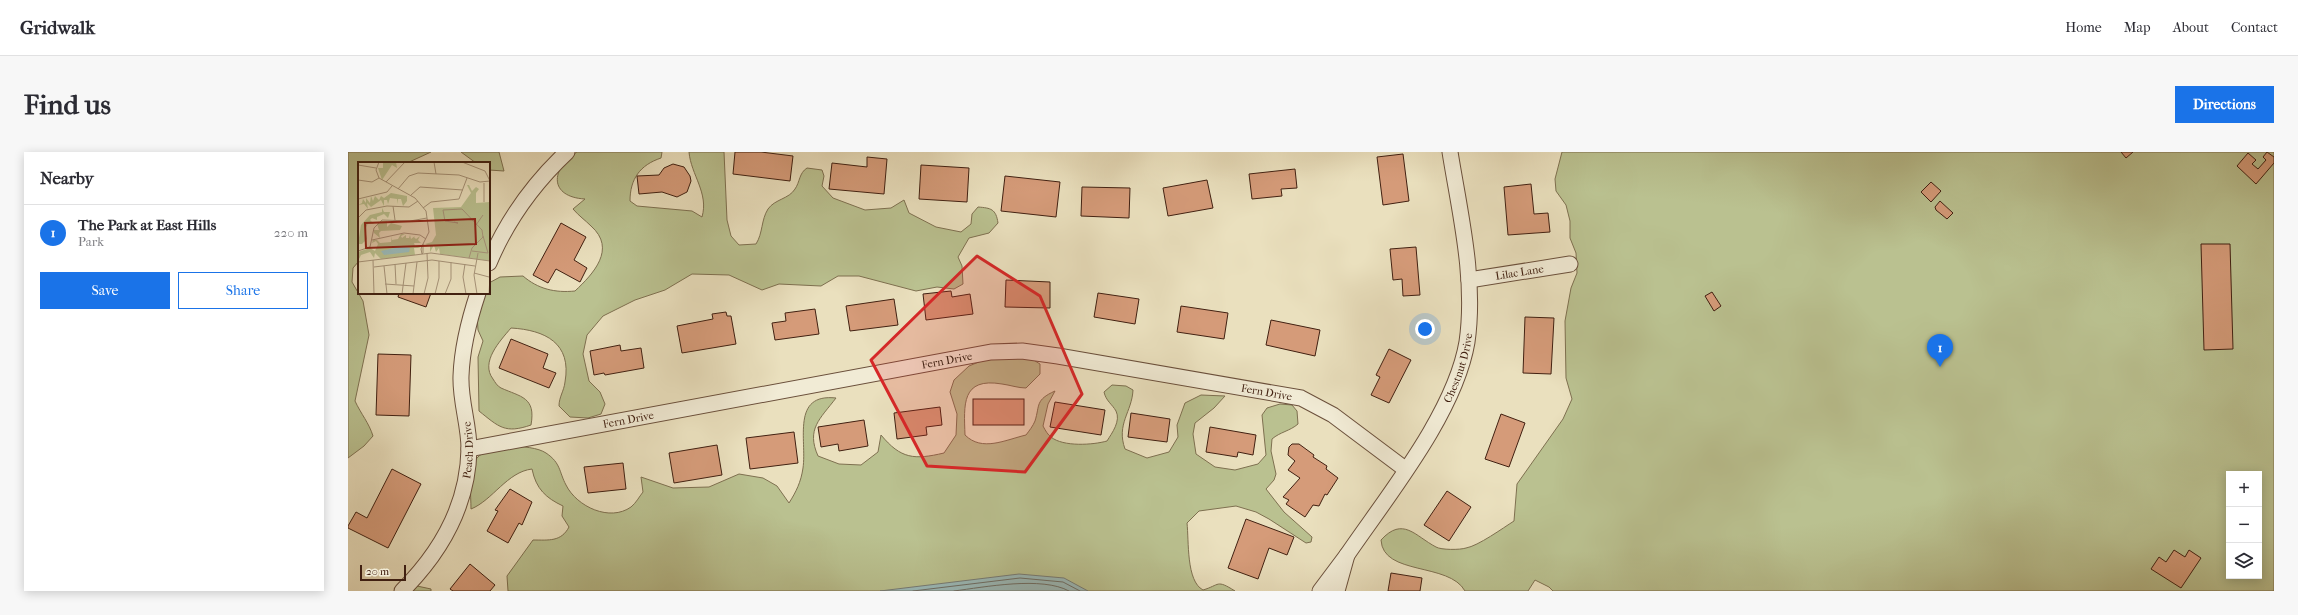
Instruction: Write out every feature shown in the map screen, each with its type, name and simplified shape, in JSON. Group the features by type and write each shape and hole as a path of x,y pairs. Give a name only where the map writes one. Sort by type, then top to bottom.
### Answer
{"street":[{"path":"490,261 499,240 518,207 546,172 567,152"},
{"name":"Chestnut Drive","path":"1320,591 1347,555 1405,469 1443,409 1463,361 1469,314 1469,280 1450,152"},
{"name":"Lilac Lane","path":"1469,280 1570,264"},
{"name":"Peach Drive","path":"402,591 420,573 444,540 452,524 463,490 469,449 461,377 467,326 478,294"},
{"name":"Fern Drive","path":"469,449 991,352 1022,351 1301,398 1333,415 1405,469"},
{"name":"Chestnut Drive","path":"1338,591 1347,555"}],"highlighted area":[{"path":"977,256 1040,296 1082,394 1025,472 927,466 871,360"}],"green space":[{"path":"348,152 431,152 409,162 358,162 358,262 353,268 352,282 363,301 369,335 355,401 373,436 364,446 348,458"},
{"path":"461,152 499,152 504,171 490,170 490,162 475,162"},
{"path":"577,152 662,152 661,158 642,169 634,180 630,193 630,201 637,206 692,211 702,217 704,208 703,200 690,160 689,152 724,152 727,220 731,236 739,245 756,244 768,209 774,203 792,192 797,186 802,172 807,168 822,170 824,176 822,186 833,198 865,210 891,208 904,200 909,213 936,227 961,232 971,224 972,214 978,207 983,207 994,212 998,223 989,233 969,238 958,257 962,266 963,284 954,289 937,287 916,291 859,276 838,276 821,286 779,284 762,290 729,275 692,274 665,290 635,300 603,316 587,335 583,354 589,381 600,392 605,404 601,414 588,418 570,417 559,406 566,369 564,357 560,348 545,336 523,329 511,328 493,352 490,359 490,372 495,383 500,387 521,396 529,403 532,416 531,425 522,428 508,429 497,425 479,411 478,357 483,341 478,330 477,315 484,294 490,294 490,282 500,277 523,276 535,284 547,289 554,291 575,291 589,277 600,261 602,243 599,235 573,209 585,199 573,197 565,193 560,188 557,181 558,174 562,166"},
{"path":"1562,152 2274,152 2274,591 1553,591 1549,587 1535,580 1528,591 1465,591 1457,582 1445,576 1404,564 1393,559 1385,551 1381,540 1396,529 1409,530 1438,548 1463,549 1477,544 1514,521 1517,484 1563,419 1572,399 1566,378 1565,321 1571,288 1577,273 1576,253 1570,238 1570,221 1566,205 1556,191 1555,179"},
{"path":"993,356 1032,359 1040,364 1040,374 1026,388 989,383 979,385 972,389 965,404 965,435 979,443 986,444 1002,442 1026,435 1035,421 1039,403 1044,397 1055,391 1048,404 1043,426 1050,436 1056,440 1070,444 1086,444 1107,441 1117,423 1117,415 1116,411 1106,398 1104,392 1112,385 1126,386 1133,390 1122,432 1125,449 1147,458 1169,452 1178,437 1177,425 1185,403 1201,395 1225,396 1214,408 1195,423 1193,434 1196,454 1215,467 1235,470 1258,464 1266,455 1262,415 1267,408 1280,404 1292,405 1297,411 1298,424 1272,439 1271,451 1276,474 1274,480 1266,489 1284,512 1312,537 1311,542 1306,543 1256,512 1236,506 1199,511 1187,523 1189,560 1194,578 1203,590 1221,584 1235,591 508,591 507,576 533,540 554,539 566,532 569,527 562,516 563,506 552,500 543,492 536,482 532,469 515,475 479,505 471,509 471,472 475,461 480,455 487,451 508,447 530,448 546,453 557,464 571,493 586,506 604,512 614,513 631,507 643,492 641,477 673,488 709,487 739,474 763,478 777,486 789,503 801,478 804,457 804,421 807,411 812,403 822,398 836,398 816,425 814,438 818,456 839,464 861,465 878,452 881,435 895,449 909,456 924,457 944,453 956,435 957,414 950,392 954,380 969,366"},
{"path":"417,586 431,589 431,591 412,591"}],"water":[{"path":"1019,574 1064,578 1088,591 880,591"}],"building":[{"path":"735,152 761,152 793,156 790,181 733,174"},
{"path":"2121,152 2133,152 2126,158"},
{"path":"2267,152 2274,157 2274,163 2256,184 2237,166 2248,153 2256,160 2252,164 2258,169 2266,160 2263,157"},
{"path":"1403,154 1409,201 1383,205 1377,157"},
{"path":"867,157 887,159 884,194 829,189 832,163 867,167"},
{"path":"673,164 684,167 690,176 691,181 687,192 677,197 662,192 639,194 637,176 659,175 664,168"},
{"path":"921,165 969,168 967,202 919,199"},
{"path":"1295,169 1297,188 1281,189 1282,196 1252,199 1249,174"},
{"path":"1005,176 1060,182 1056,217 1001,211"},
{"path":"1207,180 1213,208 1168,216 1163,188"},
{"path":"1931,182 1941,191 1931,202 1921,192"},
{"path":"1531,184 1534,214 1548,213 1550,232 1508,235 1504,187"},
{"path":"1082,187 1130,188 1129,218 1081,216"},
{"path":"1940,201 1953,213 1947,219 1936,210 1935,207"},
{"path":"561,223 586,237 574,260 587,268 580,282 556,269 548,283 533,275"},
{"path":"2201,244 2230,244 2233,349 2204,350"},
{"path":"1416,247 1420,295 1403,296 1402,279 1393,280 1390,249"},
{"path":"1006,280 1050,282 1050,308 1005,307"},
{"path":"951,291 952,297 970,294 973,314 926,320 923,294"},
{"path":"1712,292 1721,306 1714,311 1705,296"},
{"path":"1098,293 1139,299 1135,324 1094,317"},
{"path":"399,294 431,294 426,307 398,297"},
{"path":"894,299 898,325 850,331 846,306"},
{"path":"1181,306 1228,313 1224,339 1177,332"},
{"path":"815,309 819,334 775,340 772,323 786,321 785,313"},
{"path":"726,312 727,316 731,316 736,344 682,353 677,326 713,319 712,314"},
{"path":"1525,317 1554,318 1551,374 1523,373"},
{"path":"1271,320 1320,330 1315,356 1266,345"},
{"path":"511,339 548,354 543,368 556,373 549,388 499,368"},
{"path":"620,345 621,351 641,348 644,368 605,375 604,373 594,375 590,351"},
{"path":"1389,349 1411,360 1389,403 1371,395 1380,377 1376,375"},
{"path":"378,354 411,355 409,416 376,415"},
{"path":"973,399 1024,399 1024,425 973,425"},
{"path":"1055,402 1105,410 1101,435 1050,427"},
{"path":"940,407 942,425 926,427 927,435 897,439 894,413"},
{"path":"1131,413 1170,419 1167,442 1128,437"},
{"path":"1501,414 1525,423 1509,467 1485,459"},
{"path":"864,420 868,446 839,451 838,444 821,447 818,427"},
{"path":"1210,427 1256,435 1253,455 1238,452 1237,457 1206,452"},
{"path":"794,432 798,463 750,469 746,438"},
{"path":"1292,444 1299,444 1314,455 1313,457 1327,466 1326,469 1338,478 1327,495 1325,494 1319,506 1313,505 1305,517 1286,504 1289,500 1283,497 1300,478 1288,470 1295,461 1288,455 1289,447"},
{"path":"717,445 722,475 674,483 669,453"},
{"path":"623,463 626,489 588,493 584,467"},
{"path":"392,469 421,484 388,548 348,528 348,526 356,512 367,518"},
{"path":"510,489 532,502 522,525 519,523 508,543 487,531 498,511 495,510"},
{"path":"1447,491 1471,507 1449,541 1424,525"},
{"path":"1246,519 1294,537 1287,555 1269,548 1258,579 1228,568"},
{"path":"2174,550 2185,557 2189,550 2201,558 2181,588 2151,569 2159,557 2166,562"},
{"path":"470,564 495,585 490,591 453,591 450,589"},
{"path":"1391,573 1422,578 1420,591 1388,591"}],"place":[{"name":"The Park at East Hills","path":"1940,367"}]}
